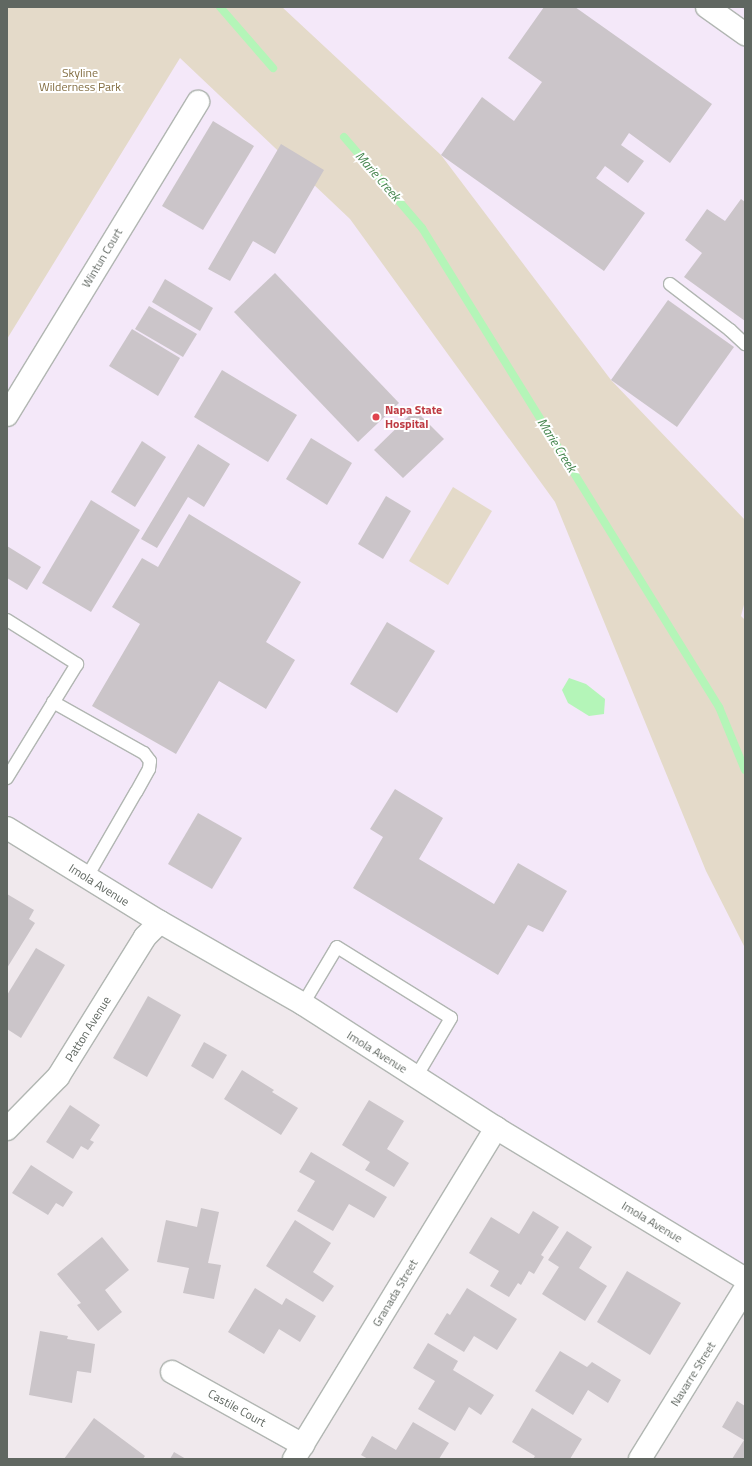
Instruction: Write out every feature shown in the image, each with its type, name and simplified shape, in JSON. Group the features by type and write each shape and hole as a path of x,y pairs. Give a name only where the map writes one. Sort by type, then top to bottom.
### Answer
{"street":[{"path":"707,7 745,34"},
{"name":"Wintun Court","path":"7,415 198,102"},
{"name":"Imola Avenue","path":"7,828 160,922 303,1004 496,1128 745,1279"},
{"name":"Patton Avenue","path":"7,1129 58,1077 146,937 160,922"},
{"name":"Granada Street","path":"298,1452 496,1128"},
{"name":"Navarre Street","path":"640,1459 745,1289"},
{"name":"Castile Court","path":"172,1372 298,1452"}],"lane":[{"path":"670,284 730,330 745,344"},
{"path":"7,620 77,664 7,778"},
{"path":"53,702 144,753 150,761 149,769 87,877"},
{"path":"303,1004 337,947 451,1018 416,1077"}],"shaded area":[{"name":"Napa State Hospital","path":"7,7 745,7 745,1279 7,828"},
{"path":"569,678 586,684 605,699 604,714 589,716 568,703 562,690"}],"green space":[{"name":"Skyline Wilderness Park","path":"7,7 282,7 441,155 611,380 745,520 745,601 741,616 745,620 745,948 706,871 555,502 350,219 180,58 7,339"},
{"path":"453,487 492,511 448,585 409,561"}],"building":[{"path":"544,7 575,7 712,104 670,163 629,133 621,145 644,161 628,183 605,166 596,178 645,213 604,271 441,155 482,97 514,121 542,82 508,58"},
{"path":"213,121 254,146 203,230 162,206"},
{"path":"281,144 324,170 275,254 253,241 230,281 208,269"},
{"path":"741,199 745,202 745,321 684,277 702,253 685,240 707,209 725,221"},
{"path":"275,273 399,403 358,442 234,312"},
{"path":"165,279 213,308 200,331 152,302"},
{"path":"668,300 734,347 677,427 611,380"},
{"path":"149,306 197,334 183,357 135,329"},
{"path":"132,329 180,358 158,396 109,366"},
{"path":"222,370 297,415 268,462 194,417"},
{"path":"415,410 444,439 403,478 374,450"},
{"path":"311,438 352,463 327,505 286,479"},
{"path":"142,441 166,457 135,507 111,492"},
{"path":"198,444 230,464 204,507 188,497 157,548 141,539"},
{"path":"386,496 411,511 383,559 358,544"},
{"path":"91,500 140,530 91,612 42,583"},
{"path":"189,514 301,582 266,642 295,660 266,709 219,681 176,754 92,706 140,624 112,607 142,558 158,567"},
{"path":"7,546 41,567 27,590 7,578"},
{"path":"387,622 435,651 397,713 350,684"},
{"path":"395,789 443,818 419,859 494,904 518,863 567,891 543,932 528,925 498,975 353,888 383,837 370,829"},
{"path":"198,813 242,838 212,889 168,864"},
{"path":"7,894 34,910 29,919 35,923 7,968"},
{"path":"36,948 65,965 21,1038 7,1029 7,995"},
{"path":"148,996 181,1015 147,1077 113,1058"},
{"path":"204,1042 227,1055 213,1079 191,1066"},
{"path":"242,1070 274,1090 272,1092 298,1108 281,1135 224,1099"},
{"path":"369,1100 404,1121 387,1149 409,1163 394,1187 365,1170 370,1162 342,1145"},
{"path":"70,1105 100,1125 90,1140 94,1142 88,1150 81,1146 73,1159 46,1142"},
{"path":"311,1152 387,1197 374,1218 349,1204 333,1231 297,1211 315,1181 299,1172"},
{"path":"31,1165 73,1192 63,1207 56,1203 48,1215 12,1193"},
{"path":"201,1208 219,1212 208,1263 221,1265 214,1299 183,1293 189,1268 157,1262 166,1220 197,1227"},
{"path":"533,1211 559,1227 541,1255 544,1257 534,1274 529,1271 521,1285 518,1283 509,1297 490,1286 499,1271 469,1253 491,1217 519,1234"},
{"path":"295,1220 331,1243 313,1272 334,1286 323,1302 266,1266"},
{"path":"567,1231 592,1247 579,1268 607,1286 585,1321 542,1294 559,1267 548,1260"},
{"path":"102,1237 129,1270 105,1290 122,1312 98,1331 77,1305 81,1303 57,1274"},
{"path":"627,1271 681,1303 650,1355 597,1322"},
{"path":"255,1288 282,1305 286,1298 316,1316 300,1342 279,1329 264,1354 228,1332"},
{"path":"467,1288 517,1319 497,1350 474,1336 464,1352 434,1334 447,1313 450,1315"},
{"path":"40,1331 68,1336 67,1339 95,1344 91,1373 77,1371 72,1403 29,1395"},
{"path":"428,1343 458,1361 453,1370 494,1395 481,1415 469,1407 455,1431 418,1409 435,1381 413,1368"},
{"path":"560,1351 587,1367 592,1362 621,1380 608,1403 588,1390 573,1415 535,1391"},
{"path":"737,1401 745,1406 745,1459 732,1459 744,1440 722,1427"},
{"path":"532,1408 582,1439 570,1459 533,1459 535,1456 512,1442"},
{"path":"94,1418 145,1456 143,1459 64,1459"},
{"path":"413,1422 449,1443 439,1459 368,1459 361,1455 372,1436 396,1450"},
{"path":"174,1452 186,1459 170,1459"}],"waterway":[{"name":"Marie Creek","path":"220,7 273,68"},
{"name":"Marie Creek","path":"344,137 422,228 719,707 745,770"}],"place":[{"name":"Napa State Hospital","path":"376,417"}]}
